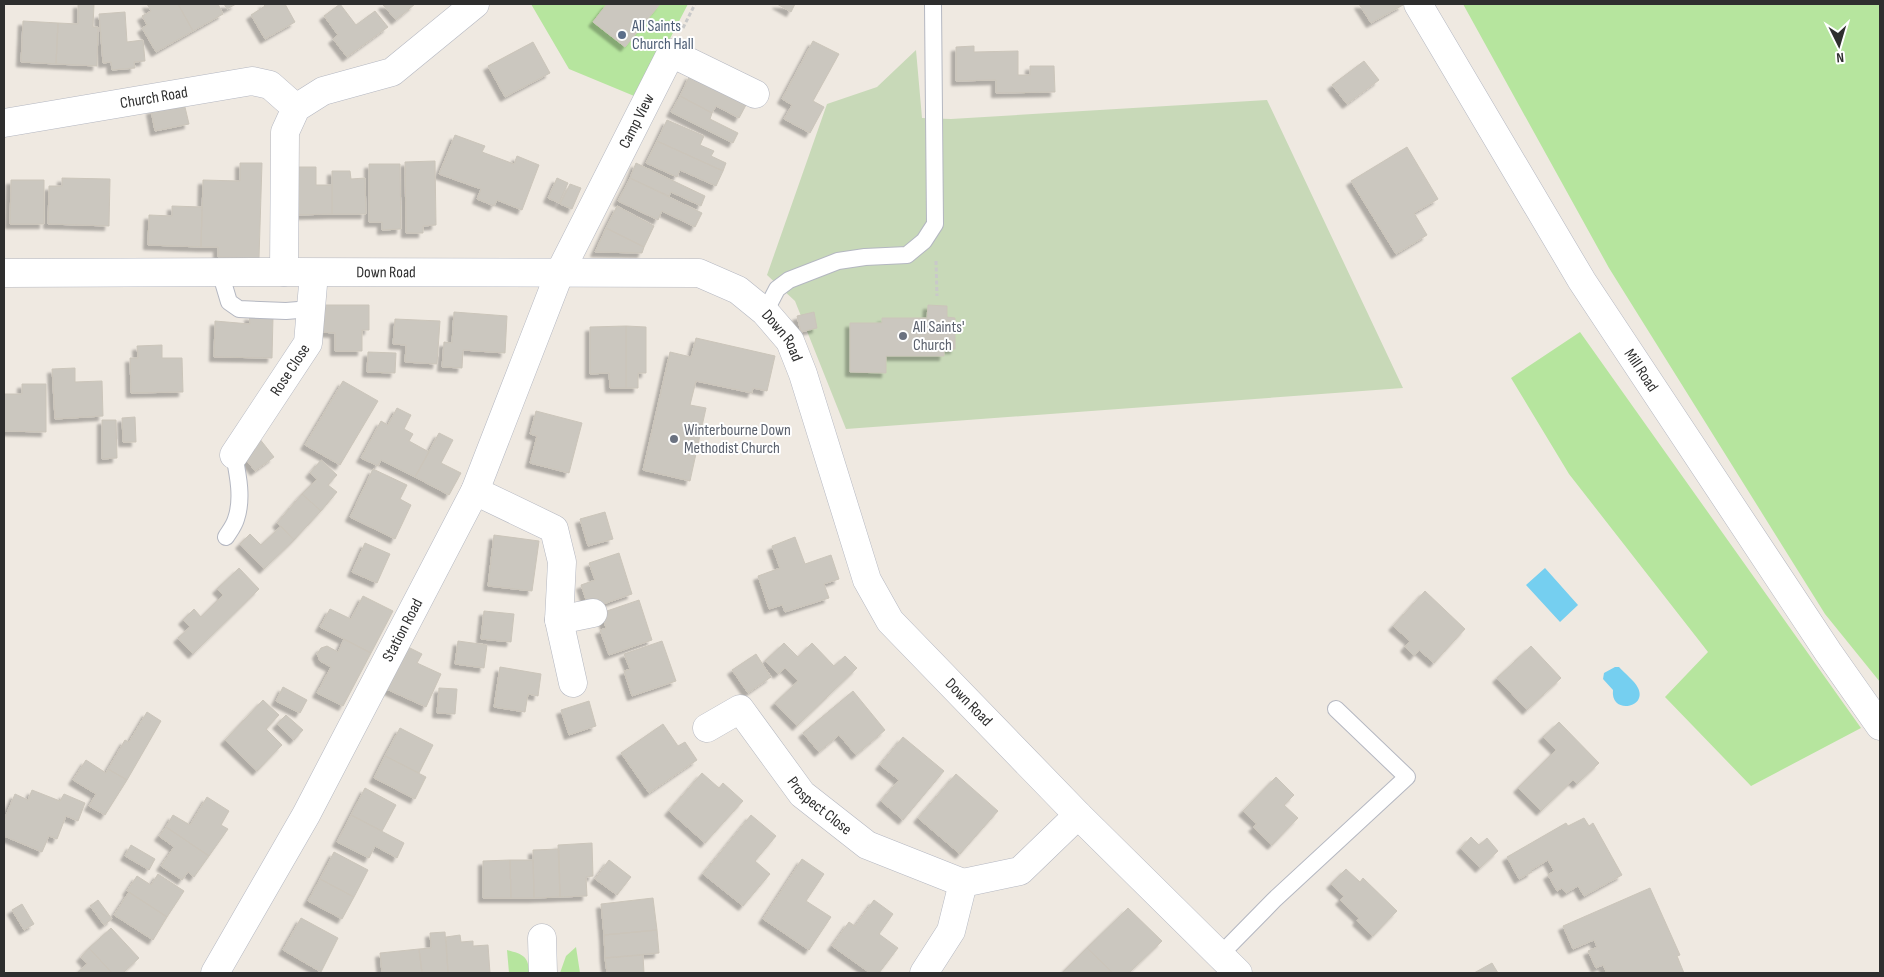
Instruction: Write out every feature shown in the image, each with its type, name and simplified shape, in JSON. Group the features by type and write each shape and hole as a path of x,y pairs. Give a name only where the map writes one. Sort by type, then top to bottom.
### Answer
{"street":[{"path":"284,272 285,132 296,108 323,91 392,72 475,4"},
{"name":"Mill Road","path":"1418,4 1582,281 1828,652 1880,726"},
{"name":"Camp View","path":"560,272 670,53 755,94"},
{"name":"Church Road","path":"4,123 252,81 270,85 296,108"},
{"name":"Down Road","path":"4,274 220,272 699,273 738,290 765,312 790,341 803,374 867,580 890,621 1078,815 1229,964"},
{"name":"Station Road","path":"223,971 475,491 560,272"},
{"name":"Rose Close","path":"234,455 308,343 314,273"},
{"path":"475,491 554,528 562,562 559,620 573,683"},
{"path":"559,620 593,613"},
{"name":"Prospect Close","path":"707,728 740,709 802,794 868,845 963,883"},
{"path":"924,973 951,931 963,883 1020,870 1078,815"},
{"path":"542,938 543,973"}],"lane":[{"path":"765,312 777,289 789,280 838,261 865,257 907,255 924,241 935,224 934,4"},
{"path":"220,272 229,302 240,309 286,311 312,309"},
{"path":"226,537 236,519 239,500 239,479 234,455"},
{"path":"1229,964 1274,900 1407,777 1336,709"}],"green space":[{"path":"531,4 607,4 593,22 625,47 660,4 688,4 639,98 569,69"},
{"path":"1463,4 1880,4 1880,682 1825,614 1609,268"},
{"path":"916,50 922,118 951,119 1267,100 1403,388 846,429 795,301 767,275 827,104 877,87"},
{"path":"1580,332 1861,728 1751,786 1665,697 1708,652 1569,474 1511,378"},
{"path":"576,947 580,973 560,973 566,956"},
{"path":"507,950 517,953 526,959 529,973 509,973"}],"water":[{"path":"1545,568 1578,605 1560,622 1526,585"},
{"path":"1619,667 1638,688 1640,695 1634,704 1622,706 1617,703 1613,690 1603,679 1604,673"}],"building":[{"path":"78,4 94,4 93,27 98,27 97,66 56,64 58,23 78,24"},
{"path":"147,4 178,4 193,31 156,52 142,28 147,25 142,16 151,11"},
{"path":"178,4 218,4 223,14 193,31"},
{"path":"224,4 236,4 227,9"},
{"path":"263,4 285,4 295,22 265,39 251,15 265,6"},
{"path":"340,4 356,25 375,11 388,27 347,57 333,39 338,35 324,16"},
{"path":"384,4 415,4 396,20"},
{"name":"All Saints Church Hall","path":"607,4 660,4 625,47 593,22"},
{"path":"777,4 795,4 791,12"},
{"path":"1359,4 1402,4 1403,5 1371,23"},
{"path":"125,12 127,42 143,40 145,61 134,62 135,68 112,70 111,62 103,63 99,14"},
{"path":"23,21 58,23 56,64 21,62"},
{"path":"813,41 839,54 813,101 824,107 810,133 784,119 792,105 782,99"},
{"path":"533,42 550,73 505,97 488,66"},
{"path":"974,46 974,52 1018,51 1018,75 1030,75 1030,66 1054,66 1055,92 996,93 996,80 956,81 956,47"},
{"path":"1364,61 1379,80 1347,104 1332,85"},
{"path":"690,75 737,92 733,99 746,105 739,118 716,106 712,113 680,96"},
{"path":"680,96 712,113 710,119 738,133 733,143 671,112"},
{"path":"184,103 189,124 155,131 151,110"},
{"path":"667,120 704,136 700,145 714,151 711,156 726,163 723,171 657,141"},
{"path":"455,135 485,146 482,152 514,164 517,156 539,165 522,210 497,200 494,206 477,199 481,189 439,174"},
{"path":"657,141 723,171 716,186 680,170 677,177 646,163"},
{"path":"1407,147 1438,199 1414,213 1427,235 1396,254 1351,181"},
{"path":"435,161 436,225 423,226 423,233 406,233 405,162"},
{"path":"240,163 262,163 259,258 218,257 218,247 201,247 203,180 240,181"},
{"path":"636,163 705,196 701,206 671,192 669,196 630,178"},
{"path":"369,164 400,164 401,229 382,230 382,222 369,222"},
{"path":"296,167 316,167 316,185 332,185 332,214 297,215"},
{"path":"332,171 350,171 351,179 365,178 366,214 332,214"},
{"path":"62,178 110,179 109,226 48,224 49,186 62,186"},
{"path":"557,178 568,183 559,203 548,198"},
{"path":"630,178 702,213 695,227 662,211 658,220 618,201"},
{"path":"11,180 44,180 44,224 10,224"},
{"path":"570,184 581,188 572,209 560,204"},
{"path":"172,206 202,207 201,247 148,245 149,215 172,216"},
{"path":"617,206 654,226 644,247 606,228"},
{"path":"606,228 644,247 642,253 595,252"},
{"path":"320,305 369,305 369,330 362,330 362,351 335,351 335,333 320,332"},
{"name":"All Saints' Church","path":"928,305 947,306 947,317 955,318 955,349 944,349 944,356 886,356 886,373 850,372 850,323 882,323 882,318 927,318"},
{"path":"454,312 507,316 505,353 463,350 462,368 442,367 444,342 452,343"},
{"path":"814,312 817,328 801,332 797,316"},
{"path":"249,316 273,317 272,358 214,357 215,321 250,324"},
{"path":"395,319 440,321 437,364 405,362 406,345 393,344"},
{"path":"626,326 646,327 646,373 638,373 638,388 626,388"},
{"path":"626,326 626,388 610,388 609,373 590,374 590,327"},
{"name":"Winterbourne Down Methodist Church","path":"696,338 775,356 767,391 753,388 752,393 696,381 690,405 706,408 690,481 643,470 670,352 691,357"},
{"path":"162,345 162,358 182,358 183,392 131,393 130,358 138,358 137,346"},
{"path":"368,352 396,353 395,373 367,372"},
{"path":"75,368 75,382 102,381 103,416 55,419 52,369"},
{"path":"343,381 378,401 340,465 305,445"},
{"path":"22,384 46,384 46,432 4,431 4,394 22,394"},
{"path":"397,408 411,415 404,429 413,434 409,441 429,452 415,477 381,460 378,466 361,458 381,421 388,425"},
{"path":"536,411 582,423 569,473 530,463 537,436 530,434"},
{"path":"135,417 136,442 123,442 122,418"},
{"path":"102,420 116,420 117,458 102,459"},
{"path":"439,433 453,440 441,463 461,473 449,495 415,477"},
{"path":"259,438 274,457 255,471 241,453"},
{"path":"321,460 337,475 328,485 337,492 321,511 302,494 317,479 310,473"},
{"path":"373,469 407,485 400,499 411,505 395,539 350,517"},
{"path":"302,494 321,511 294,540 277,523"},
{"path":"605,512 613,539 588,546 580,519"},
{"path":"281,526 294,540 264,569 240,544 250,534 261,545"},
{"path":"494,535 539,541 532,591 488,586"},
{"path":"795,537 805,564 831,555 839,579 824,584 829,598 785,612 782,605 769,609 758,576 780,568 772,546"},
{"path":"365,543 390,554 377,583 352,572"},
{"path":"619,553 632,594 589,609 581,585 595,580 589,563"},
{"path":"239,568 259,589 193,654 178,638 190,627 183,620 194,609 201,617 223,595 217,589"},
{"path":"1425,591 1465,629 1434,663 1419,650 1414,656 1405,647 1410,641 1393,626"},
{"path":"363,596 393,611 371,653 320,627 330,609 351,619"},
{"path":"639,600 652,640 609,655 600,630 606,628 601,613"},
{"path":"484,611 514,614 511,642 481,639"},
{"path":"344,639 371,653 343,706 317,693 331,667 320,661 317,654 321,648 327,646 338,652"},
{"path":"458,641 487,645 484,668 455,664"},
{"path":"662,641 676,681 632,696 624,671 630,669 624,654"},
{"path":"784,643 798,657 812,643 834,666 845,656 857,668 797,726 775,703 798,681 785,668 778,674 765,661"},
{"path":"1531,646 1561,678 1527,710 1497,678"},
{"path":"408,647 422,654 417,663 441,674 426,707 384,688"},
{"path":"756,654 771,677 748,693 732,670"},
{"path":"500,667 541,674 538,696 528,694 525,712 494,707"},
{"path":"283,687 307,700 300,713 276,701"},
{"path":"439,688 457,689 455,714 437,713"},
{"path":"853,691 885,730 856,755 839,735 819,752 803,733"},
{"path":"263,700 279,715 266,729 282,745 257,771 225,740"},
{"path":"589,701 596,726 569,735 561,710"},
{"path":"147,712 161,721 127,780 108,769 125,740 129,742"},
{"path":"286,715 303,730 294,740 277,724"},
{"path":"1559,722 1599,763 1577,784 1573,780 1541,811 1518,788 1556,750 1543,737"},
{"path":"663,724 678,746 685,742 697,760 649,793 621,753"},
{"path":"400,728 433,745 419,773 385,756"},
{"path":"903,737 944,771 903,820 881,801 899,780 880,765"},
{"path":"385,756 426,777 415,799 374,778"},
{"path":"86,760 106,773 108,769 127,780 105,815 89,806 96,794 73,780"},
{"path":"702,773 719,788 723,783 743,801 705,843 669,811"},
{"path":"956,774 998,811 960,854 918,818"},
{"path":"1276,777 1294,795 1284,805 1298,818 1272,845 1253,827 1257,824 1243,811"},
{"path":"365,788 396,805 382,831 351,815"},
{"path":"32,790 60,801 64,794 85,803 78,821 66,816 57,839 49,836 42,852 4,836 4,820 15,794 28,800"},
{"path":"207,797 229,811 221,825 228,829 209,856 166,827 173,815 190,825"},
{"path":"351,815 404,843 397,858 375,846 369,858 337,842"},
{"path":"751,815 776,836 755,861 770,874 743,906 703,874"},
{"path":"1584,818 1589,826 1593,823 1622,875 1584,896 1578,886 1566,893 1562,888 1557,891 1548,875 1554,871 1548,860 1519,879 1507,857 1566,823 1568,826"},
{"path":"166,827 209,856 194,877 188,872 182,880 161,866 174,847 159,836"},
{"path":"1471,837 1479,845 1487,838 1498,851 1480,868 1461,848"},
{"path":"592,843 593,876 586,877 587,896 560,897 558,845"},
{"path":"131,845 155,859 149,870 125,856"},
{"path":"559,849 560,897 534,898 533,850"},
{"path":"334,852 368,870 354,897 320,879"},
{"path":"802,859 824,874 806,901 831,917 809,950 763,919"},
{"path":"510,860 533,860 534,898 511,898"},
{"path":"510,860 511,898 483,898 483,861"},
{"path":"609,860 631,877 617,895 595,879"},
{"path":"1346,869 1360,882 1363,878 1397,911 1373,936 1357,921 1359,918 1340,900 1344,896 1331,884"},
{"path":"158,874 184,891 167,917 127,891 137,876 151,885"},
{"path":"320,879 354,897 342,919 308,901"},
{"path":"1650,888 1680,955 1677,956 1684,973 1607,973 1603,965 1596,968 1588,951 1597,947 1594,940 1573,949 1563,926"},
{"path":"129,892 167,917 153,940 114,915"},
{"path":"653,898 657,930 604,935 601,904"},
{"path":"98,900 112,919 104,925 90,906"},
{"path":"874,900 893,914 879,934 898,948 879,973 870,973 832,946 849,922 855,926"},
{"path":"22,904 34,924 24,930 12,910"},
{"path":"1128,908 1162,941 1129,973 1113,973 1087,948"},
{"path":"301,918 338,938 321,972 283,950"},
{"path":"111,928 139,958 123,973 112,973 89,948"},
{"path":"657,930 659,953 605,958 604,935"},
{"path":"445,932 448,973 422,973 419,949 431,948 430,933"},
{"path":"460,935 461,942 473,941 473,946 488,945 490,973 448,973 446,937"},
{"path":"89,948 112,973 77,973 87,964 81,957"},
{"path":"1087,948 1113,973 1062,973"},
{"path":"419,949 422,973 382,973 380,953"},
{"path":"643,955 644,973 607,973 605,958"},
{"path":"1492,963 1498,973 1474,973"}],"place":[{"name":"All Saints Church Hall","path":"622,35"},
{"name":"All Saints' Church","path":"903,336"},
{"name":"Winterbourne Down Methodist Church","path":"674,439"}]}
